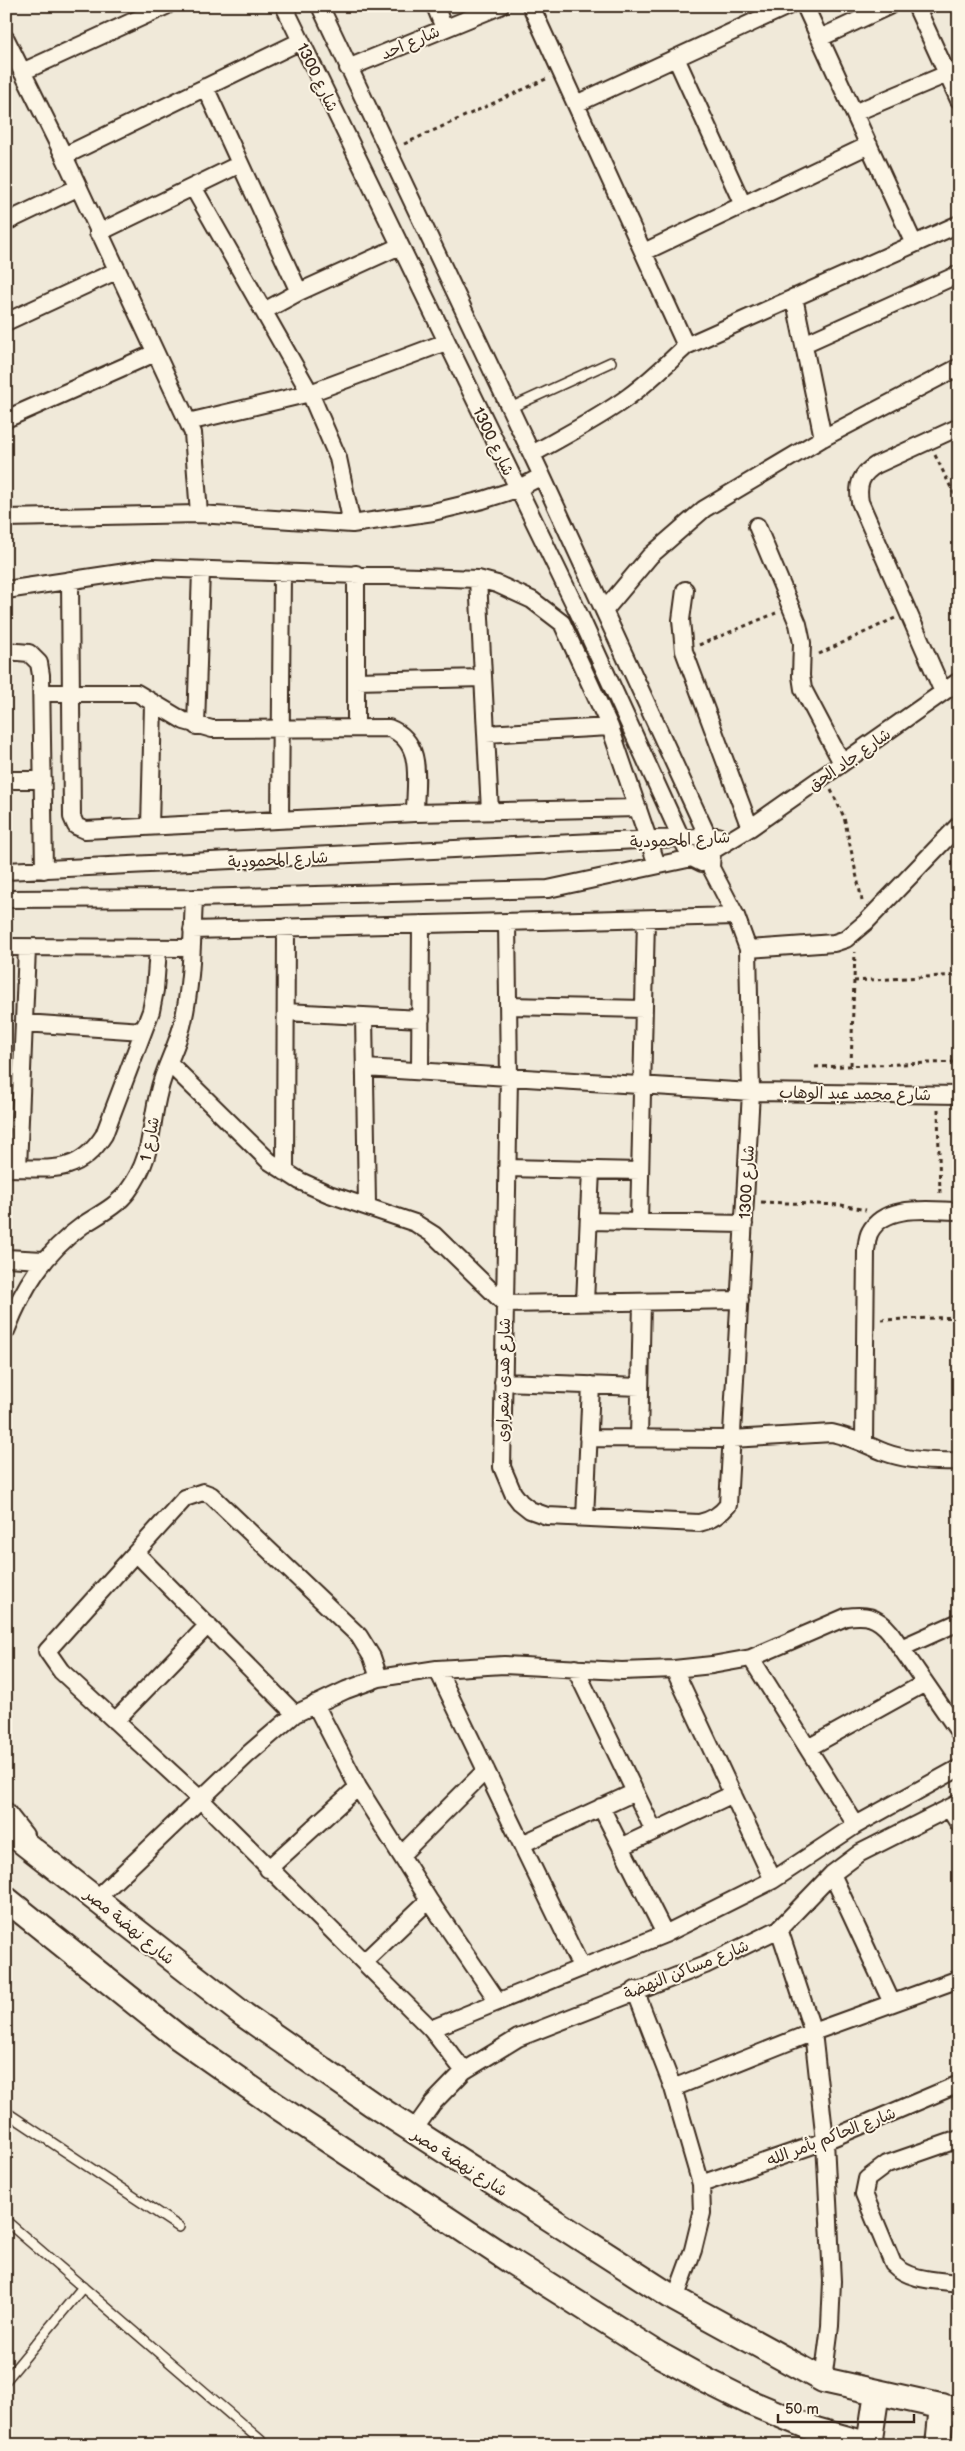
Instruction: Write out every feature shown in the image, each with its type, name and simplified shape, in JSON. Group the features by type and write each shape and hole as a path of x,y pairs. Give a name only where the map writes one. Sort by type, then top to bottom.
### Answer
{"street":[{"path":"22,72 166,6"},
{"name":"شارع 1300","path":"284,6 580,616 682,840 692,858"},
{"name":"شارع 1300","path":"320,6 532,454 710,844 711,868 736,916 748,949 751,1092 728,1505"},
{"path":"435,6 444,28"},
{"name":"شارع احد","path":"348,68 500,6"},
{"path":"531,6 686,346"},
{"path":"576,104 788,6"},
{"path":"805,6 914,244"},
{"path":"820,38 889,6"},
{"path":"916,6 959,100"},
{"path":"6,39 64,156 77,188 193,433 199,514"},
{"path":"64,156 301,41"},
{"path":"676,58 744,205"},
{"path":"854,113 947,74"},
{"path":"205,87 299,292"},
{"path":"644,252 869,146"},
{"path":"98,233 240,164"},
{"path":"193,187 310,394 338,458 352,524"},
{"path":"6,222 77,188"},
{"path":"532,454 628,397 658,373 686,346 959,224"},
{"path":"264,311 299,292 400,246"},
{"path":"6,322 116,271"},
{"path":"804,344 959,274"},
{"path":"794,297 823,438"},
{"path":"188,422 310,394 446,342"},
{"path":"6,419 155,353"},
{"path":"604,611 626,583 676,532 704,509 823,438 959,368"},
{"path":"943,692 860,502 858,491 860,480 867,470 959,427"},
{"path":"6,518 199,514 352,524 433,512 483,500 517,489 542,476"},
{"path":"757,526 798,624 802,662 801,676 804,689 842,763"},
{"path":"6,590 153,568 478,579 506,588 532,600 562,623 610,727 657,865"},
{"path":"196,726 201,570"},
{"path":"280,820 282,572"},
{"path":"356,574 356,728"},
{"path":"478,579 490,811"},
{"path":"70,580 73,822 84,830 490,811 638,808"},
{"path":"685,590 681,620 684,651 744,832"},
{"path":"6,651 24,651 36,658 41,675 44,870"},
{"path":"356,681 484,678"},
{"name":"شارع جاد الحق","path":"744,832 959,681"},
{"path":"42,693 136,693 196,726 212,728 389,728 406,738 415,757 415,814"},
{"path":"150,827 153,704"},
{"path":"486,734 610,727"},
{"path":"6,780 43,780"},
{"path":"748,949 834,943 861,926 959,825"},
{"name":"شارع المحمودية","path":"6,899 194,898 548,889 692,858 710,844 744,832"},
{"name":"شارع المحمودية","path":"6,871 649,841 682,840 710,844"},
{"path":"692,858 711,868"},
{"name":"شارع 1","path":"6,1331 26,1288 43,1260 62,1242 127,1193 142,1170 151,1143 153,1116 159,1089 177,1044 186,1006 194,898"},
{"path":"192,930 736,916"},
{"path":"639,1222 646,918"},
{"path":"507,922 509,1077 505,1304 740,1300"},
{"path":"420,1071 421,924"},
{"path":"285,1172 286,928"},
{"path":"6,947 191,948"},
{"path":"27,948 24,1023 14,1078 12,1168 56,1169 71,1166 85,1158 96,1148 104,1135 143,1031 155,990 158,949"},
{"path":"508,1006 644,1009"},
{"path":"286,1012 421,1019"},
{"path":"364,1016 367,1205"},
{"path":"24,1023 143,1031"},
{"name":"شارع هدى شعراوى","path":"169,1063 269,1161 285,1172 329,1194 367,1205 415,1223 434,1235 505,1304 502,1467 513,1493 530,1510 546,1516 698,1523 716,1517 728,1505"},
{"name":"شارع محمد عبد الوهاب","path":"364,1068 751,1092 959,1095"},
{"path":"507,1168 640,1171"},
{"path":"585,1302 591,1170"},
{"path":"864,1442 866,1251 870,1232 883,1217 902,1212 959,1211"},
{"path":"589,1220 744,1224"},
{"path":"6,1258 43,1260"},
{"path":"639,1438 642,1302"},
{"path":"503,1382 640,1387"},
{"path":"585,1518 591,1385"},
{"path":"588,1438 731,1439 832,1434 864,1442 885,1452 908,1458 931,1462 959,1461"},
{"path":"379,1678 372,1657 359,1636 211,1495 204,1492 186,1498 47,1651 61,1671 200,1799 268,1869 431,2029 464,2071"},
{"path":"136,1553 295,1714"},
{"path":"96,1899 246,1756 295,1714 379,1678 437,1669 504,1665 622,1671 674,1669 751,1658 846,1617 862,1614 883,1623 959,1732"},
{"path":"901,1648 959,1622"},
{"path":"115,1721 208,1625"},
{"path":"751,1658 856,1825"},
{"path":"575,1668 654,1830"},
{"path":"437,1669 581,1967"},
{"path":"674,1669 773,1880"},
{"path":"808,1748 925,1683"},
{"path":"315,1704 358,1787 429,1900 497,2000"},
{"path":"431,2029 497,2000 665,1934 773,1880 856,1825 959,1768"},
{"path":"401,1855 486,1770"},
{"path":"268,1869 358,1787"},
{"path":"522,1844 635,1792"},
{"path":"621,1847 732,1794"},
{"path":"954,1805 959,1824"},
{"name":"شارع مساكن النهضة","path":"413,2131 433,2103 464,2071 518,2038 635,1990 705,1965 778,1929 832,1874 860,1853 954,1805"},
{"path":"601,1807 665,1934"},
{"path":"6,1812 39,1852"},
{"name":"شارع نهضة مصر","path":"6,1829 39,1852 244,2015 413,2131 674,2299 823,2380 950,2407"},
{"path":"832,1874 892,2003"},
{"path":"6,1900 178,2037 278,2107 512,2262 658,2354 751,2403 816,2430 869,2445 877,2392"},
{"path":"364,1962 429,1900"},
{"path":"778,1929 813,2032 825,2141 832,2281 830,2326 823,2380"},
{"path":"673,2088 813,2032 959,1979"},
{"path":"635,1990 673,2088 701,2184 702,2213 693,2250 674,2299"},
{"name":"شارع الحاكم بأمر الله","path":"701,2184 825,2141 959,2084"},
{"path":"959,2139 887,2164 867,2179 864,2194 892,2264 899,2271 908,2275 959,2283"},
{"path":"938,2445 950,2407"}],"lane":[{"path":"510,408 611,362"},
{"path":"6,2112 179,2227"},
{"path":"6,2221 266,2445"},
{"path":"6,2380 83,2287"}],"path":[{"path":"388,152 561,72"},
{"path":"928,441 959,504"},
{"path":"684,651 792,607"},
{"path":"802,662 908,612"},
{"path":"823,776 844,818 861,926 854,981 851,1066"},
{"path":"854,981 959,975"},
{"path":"815,1067 959,1062"},
{"path":"938,1094 940,1211"},
{"path":"745,1202 841,1204 870,1211 883,1217"},
{"path":"865,1321 959,1317"}]}
